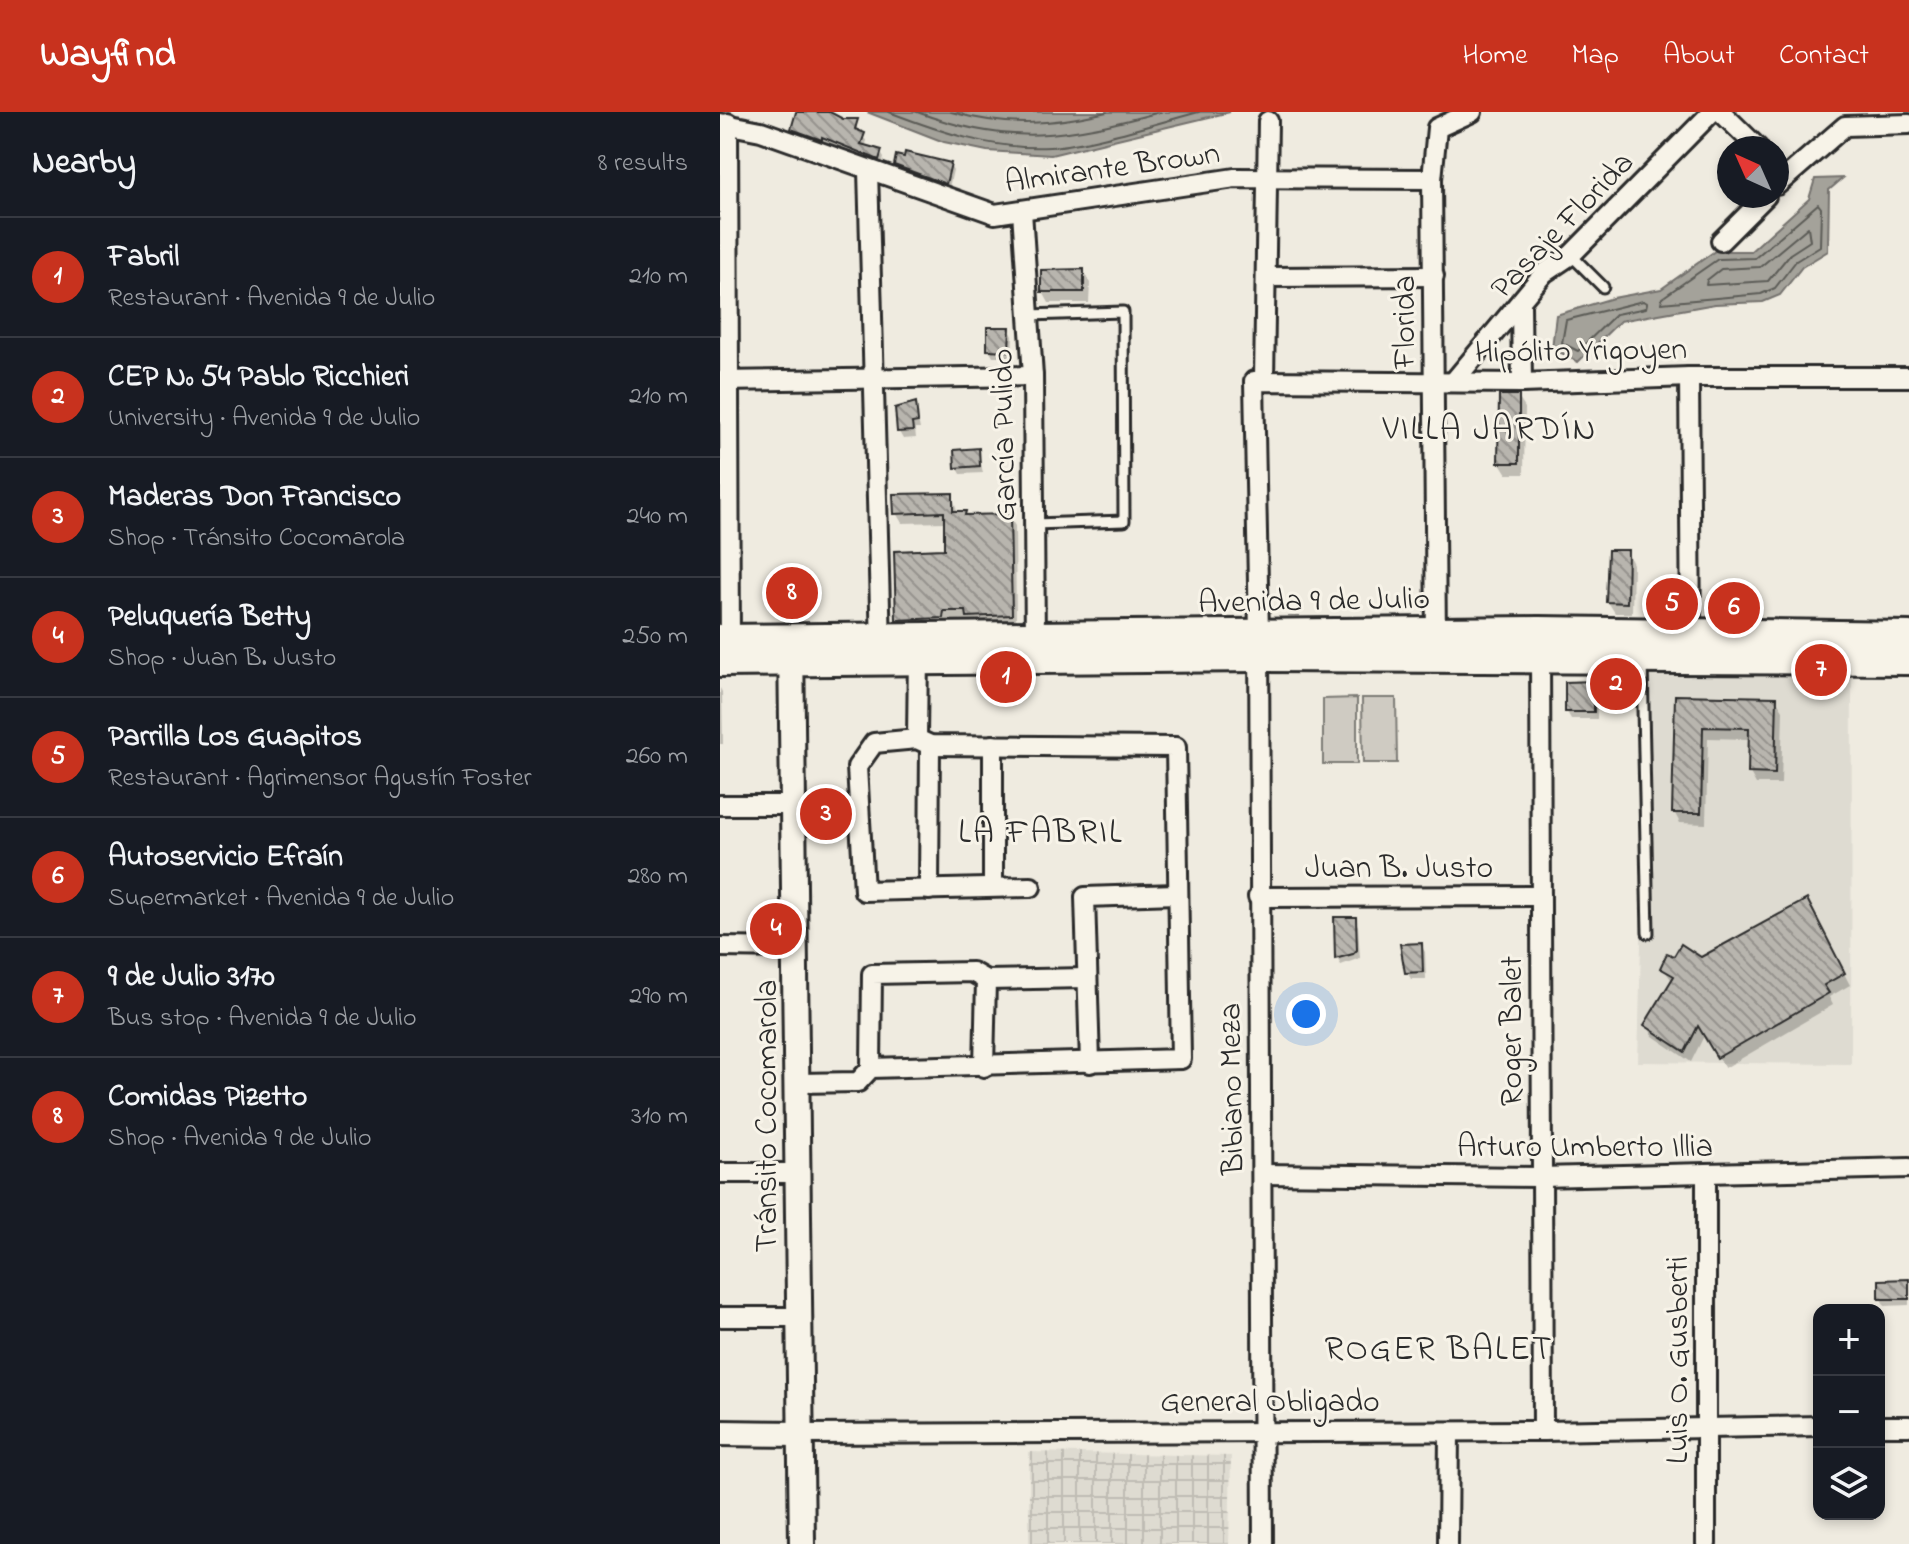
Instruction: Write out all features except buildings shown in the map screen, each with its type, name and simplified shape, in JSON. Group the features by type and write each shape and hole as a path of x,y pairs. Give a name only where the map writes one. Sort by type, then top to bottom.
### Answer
{"main road":[{"name":"Avenida 9 de Julio","path":"1436,646 1539,631 1691,647 1909,660"},
{"name":"Avenida 9 de Julio","path":"725,651 1436,646 1540,660 1642,659 1691,647 1909,636"}],"street":[{"name":"Florida","path":"1436,646 1432,179 1437,128 1472,112"},
{"name":"Pasaje Florida","path":"1455,380 1521,305 1544,273 1571,255 1712,112"},
{"path":"1721,112 1746,136"},
{"name":"Bibiano Meza","path":"1263,1544 1258,646 1259,380 1267,277 1268,121"},
{"path":"724,123 725,651"},
{"name":"Almirante Brown","path":"724,123 995,214 1235,178 1432,179"},
{"path":"1789,168 1845,126 1909,124"},
{"path":"868,170 880,649"},
{"path":"1721,241 1754,208"},
{"name":"García Pulido","path":"1022,211 1033,376 1035,647"},
{"name":"Pasaje Florida","path":"1267,277 1434,276"},
{"path":"1521,305 1522,383"},
{"path":"724,381 1033,376"},
{"path":"1689,377 1691,647"},
{"name":"Hipólito Yrigoyen","path":"1259,380 1522,383 1689,377 1909,377"},
{"name":"Roger Balet","path":"1539,631 1543,1431"},
{"path":"918,649 929,890"},
{"name":"Tránsito Cocomarola","path":"792,651 802,1544"},
{"path":"871,1068 1181,1059 1176,747 874,743 857,767 864,891 1031,887"},
{"path":"993,745 993,887"},
{"path":"720,805 795,805"},
{"path":"1090,1063 1085,897 1176,894"},
{"name":"Juan B. Justo","path":"1258,897 1540,896"},
{"path":"720,947 796,948"},
{"path":"799,1083 858,1082 871,1068 872,974 972,972 986,980 1087,978"},
{"path":"984,1067 986,980"},
{"name":"Arturo Umberto Illia","path":"1262,1174 1540,1177 1909,1168"},
{"path":"720,1173 799,1173"},
{"name":"Luis O. Gusberti","path":"1706,1175 1706,1544"},
{"path":"720,1317 799,1317"},
{"name":"General Obligado","path":"720,1433 1449,1432 1813,1426"},
{"path":"1885,1426 1909,1426"},
{"path":"1448,1544 1449,1432"}],"lane":[{"path":"1571,255 1603,287"},
{"path":"1028,315 1123,312 1124,521 1034,524"},
{"path":"1642,659 1648,933"}],"shaded area":[{"path":"1648,671 1852,672 1851,1064 1638,1062"},
{"path":"1357,698 1357,764 1323,764 1323,699"},
{"path":"1362,698 1396,698 1397,763 1363,763"},
{"path":"1029,1452 1231,1456 1229,1544 1029,1544"}],"water":[{"path":"867,112 1230,112 1051,155 987,151 944,142"},
{"path":"1843,178 1829,190 1828,251 1802,267 1780,295 1763,302 1715,304 1620,321 1578,362 1552,348 1556,315 1613,298 1661,289 1715,251 1751,251 1809,199 1815,179"}],"place":[{"name":"Comidas Pizetto","path":"792,593"},
{"name":"Parrilla Los Guapitos","path":"1672,604"},
{"name":"Autoservicio Efraín","path":"1734,608"},
{"name":"9 de Julio 3170","path":"1821,670"},
{"name":"Fabril","path":"1006,677"},
{"name":"CEP Nº 54 Pablo Ricchieri","path":"1616,684"},
{"name":"Maderas Don Francisco","path":"826,814"},
{"name":"Peluquería Betty","path":"776,929"}],"district":[{"name":"VILLA JARDÍN","path":"1490,427"},
{"name":"LA FABRIL","path":"1041,830"},
{"name":"ROGER BALET","path":"1439,1347"}]}
